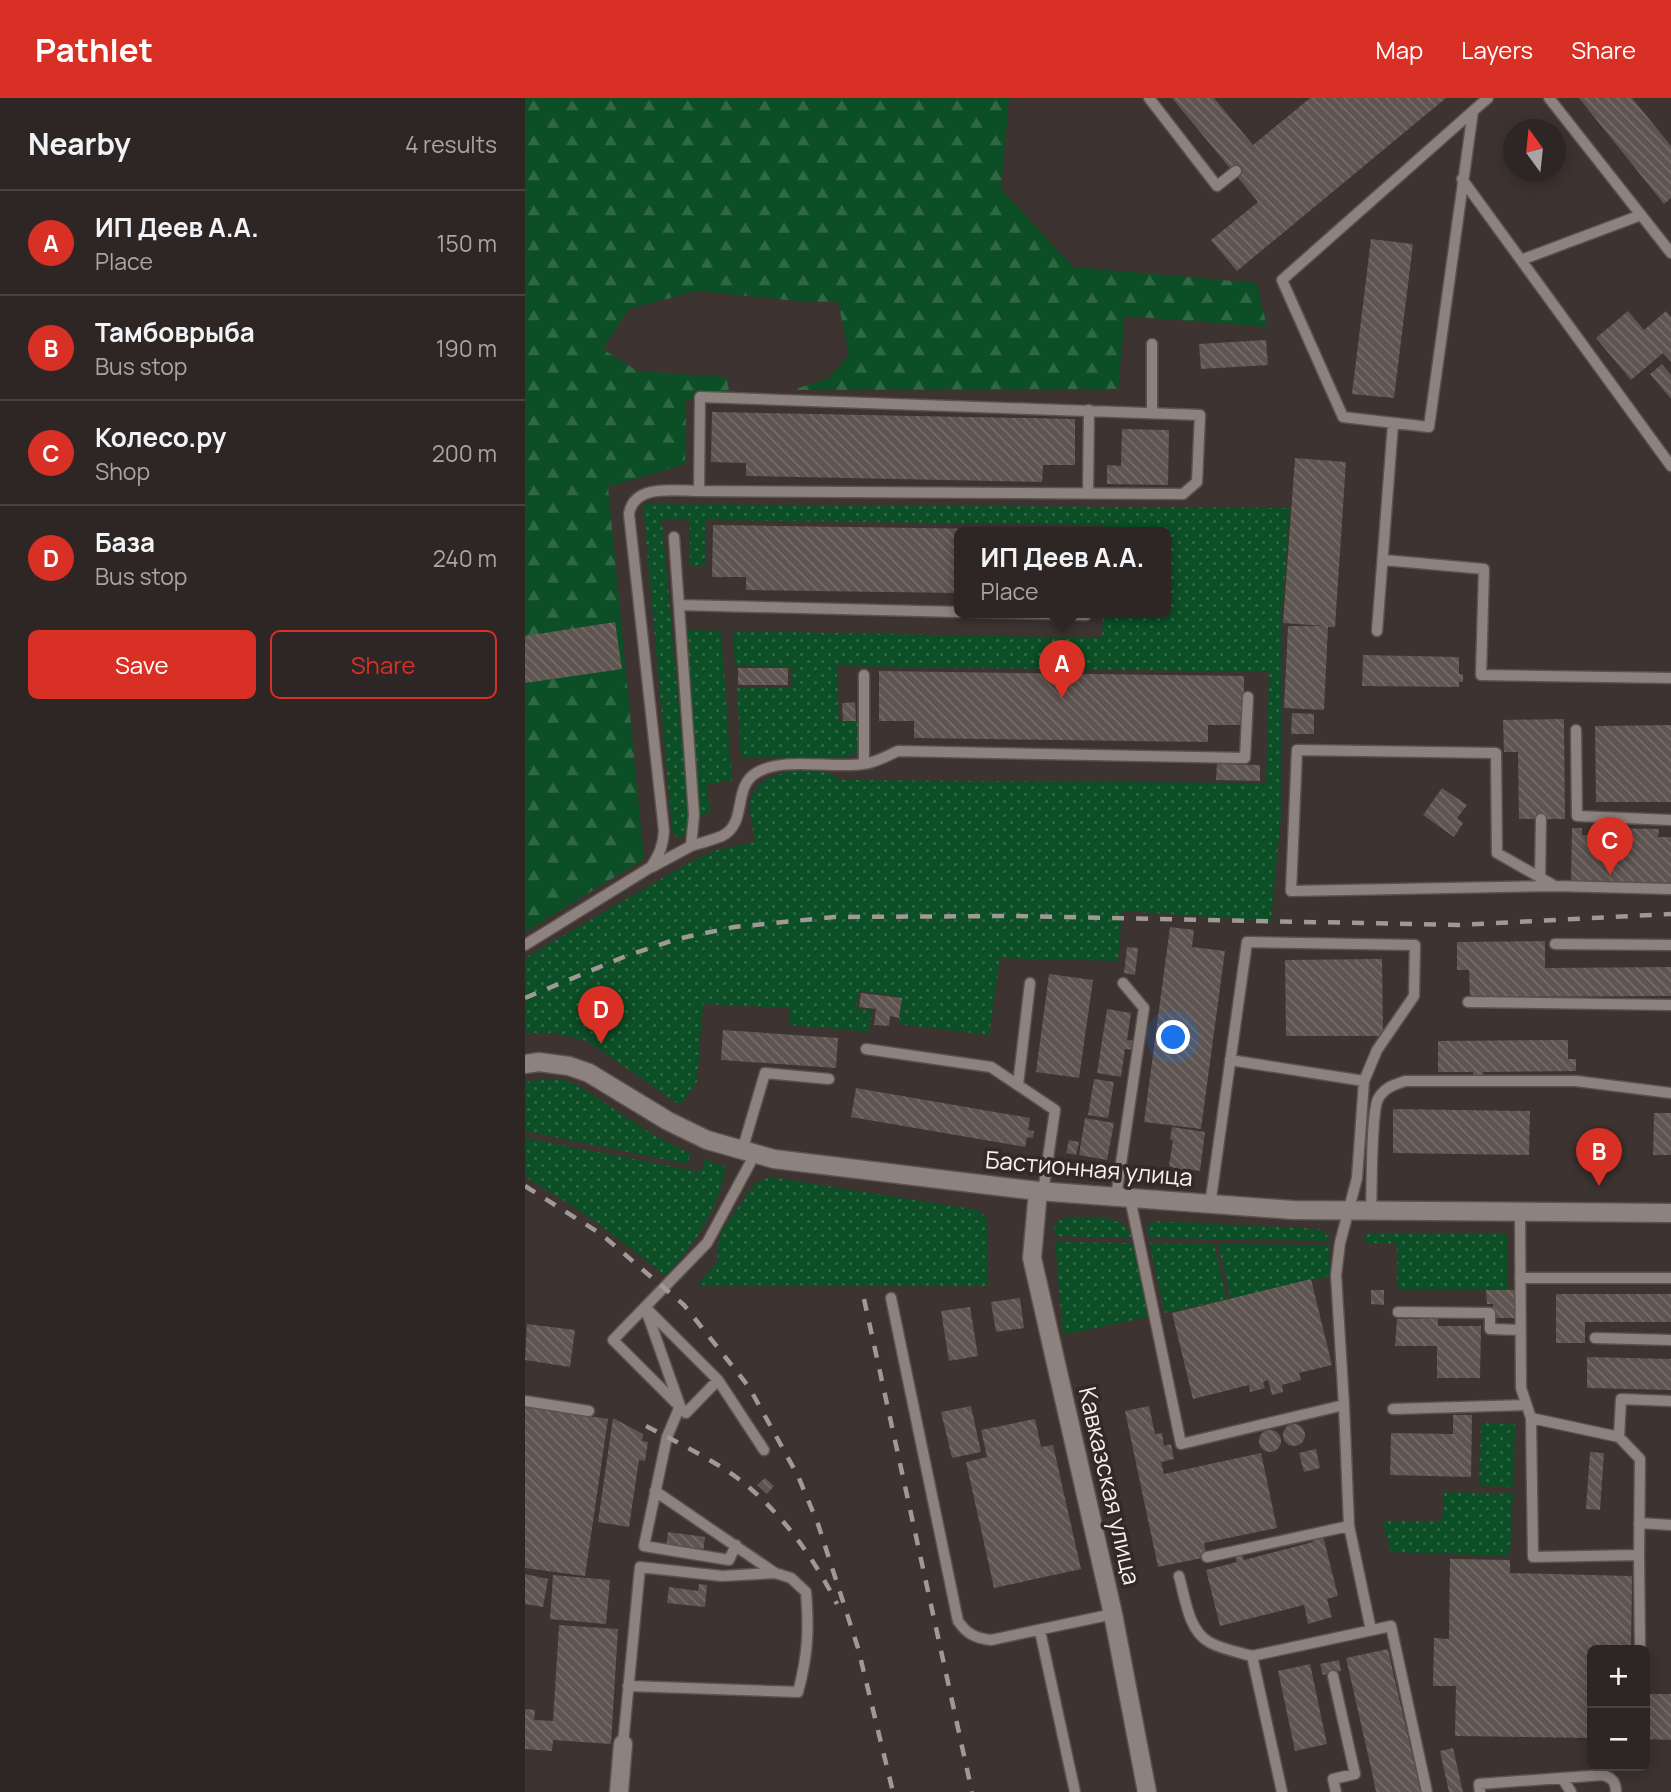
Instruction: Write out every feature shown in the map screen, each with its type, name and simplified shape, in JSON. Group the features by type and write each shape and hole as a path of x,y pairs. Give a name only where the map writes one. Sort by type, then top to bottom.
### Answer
{"main road":[{"name":"Бастионная улица","path":"525,1064 539,1062 569,1066 589,1073 668,1121 707,1140 774,1159 1040,1191 1293,1210 1520,1214 1671,1213"},
{"name":"Кавказская улица","path":"1040,1191 1032,1258 1113,1614 1147,1792"},
{"path":"619,1792 623,1744"}],"lane":[{"path":"1149,98 1217,186 1236,171"},
{"path":"1473,111 1429,427 1343,417 1282,280 1473,111 1488,98"},
{"path":"1549,98 1671,253"},
{"path":"1462,180 1671,466"},
{"path":"1521,260 1641,215"},
{"path":"1152,344 1153,413"},
{"path":"651,867 661,852 664,831 629,514 634,499 643,493 699,491 1183,494 1197,482 1200,415 700,397 699,491"},
{"path":"1088,493 1089,410"},
{"path":"1377,631 1393,424"},
{"path":"674,537 694,815 691,846"},
{"path":"1384,560 1484,569 1481,675 1671,678"},
{"path":"679,605 954,612"},
{"path":"864,675 864,764"},
{"path":"525,945 651,867 691,846 723,835 732,828 739,814 742,788 756,773 782,766 864,764 898,751 1245,758 1248,697"},
{"path":"1576,730 1577,816 1671,820"},
{"path":"1555,886 1497,853 1496,753 1297,750 1291,891 1555,886 1671,889"},
{"path":"1540,877 1541,819"},
{"path":"1210,1205 1247,942 1415,945 1414,996 1377,1050 1364,1081 1357,1178 1340,1243 1336,1275 1349,1526 1371,1630"},
{"path":"1556,944 1671,945"},
{"path":"1018,1085 1030,983"},
{"path":"1123,983 1144,1008 1123,1198 1181,1444 1344,1405"},
{"path":"1468,1002 1671,1005"},
{"path":"866,1049 991,1067 1055,1110 1040,1191"},
{"path":"1230,1060 1364,1081"},
{"path":"718,1380 686,1413 613,1340 708,1243 749,1153 765,1073 829,1079"},
{"path":"1371,1212 1375,1106 1387,1088 1394,1084 1576,1080 1671,1093"},
{"path":"1520,1214 1521,1388 1531,1418 1533,1557 1639,1555"},
{"path":"1520,1278 1671,1278"},
{"path":"891,1298 958,1621 966,1632 978,1639 991,1640 1113,1614"},
{"path":"645,1307 718,1380 764,1450"},
{"path":"645,1307 680,1406 667,1437 644,1546 729,1560 736,1545"},
{"path":"1398,1312 1490,1313 1490,1329 1520,1330"},
{"path":"1595,1339 1671,1340"},
{"path":"1619,1437 1621,1399 1671,1401"},
{"path":"525,1401 589,1411"},
{"path":"1393,1409 1526,1405"},
{"path":"1531,1418 1619,1437 1640,1459 1640,1645"},
{"path":"628,1686 798,1692 805,1668 809,1631 806,1592 791,1578 775,1573 655,1491"},
{"path":"1639,1524 1671,1525"},
{"path":"1207,1557 1349,1526"},
{"path":"623,1744 640,1567 722,1576 775,1573"},
{"path":"1179,1576 1190,1616 1200,1634 1207,1641 1252,1656 1391,1626 1427,1792"},
{"path":"1040,1630 1075,1792"},
{"path":"1252,1656 1282,1792"},
{"path":"1333,1676 1355,1774 1333,1779 1336,1792"},
{"path":"1480,1792 1479,1784 1603,1775 1616,1784 1616,1792"},
{"path":"1562,1779 1571,1792"}],"green space":[{"path":"525,98 1009,98 1001,189 1073,267 1257,283 1267,327 1125,316 1118,389 792,390 829,378 849,355 838,302 696,291 629,309 603,349 637,371 726,377 729,390 686,401 685,464 608,487 644,859 525,932"},
{"path":"643,504 1290,508 1281,624 1282,804 1271,921 1122,911 1118,961 1000,958 989,1035 899,1024 902,997 859,991 856,1008 872,1010 869,1032 789,1025 790,1008 703,1004 697,1082 680,1105 587,1041 554,1033 525,1033 525,958 692,861 716,850 755,842 750,814 751,798 763,782 782,773 816,771 840,780 1266,783 1269,672 837,666 839,722 861,720 862,740 856,753 843,757 741,758 737,687 791,688 792,667 735,666 733,631 1102,638 1103,618 1171,618 1171,527 706,520 705,566 690,566 690,520 662,520 689,820 686,835 677,838 672,829"},
{"path":"688,630 721,631 732,780 706,785 711,812 697,817"},
{"path":"565,1080 579,1086 652,1134 691,1154 687,1164 525,1131 525,1082"},
{"path":"525,1138 701,1172 705,1159 726,1167 717,1198 704,1226 665,1276 597,1223 525,1177"},
{"path":"770,1177 978,1210 987,1219 987,1286 697,1285 718,1262 717,1250 721,1232 755,1183"},
{"path":"1066,1217 1113,1220 1128,1230 1132,1238 1055,1236 1054,1228 1057,1222"},
{"path":"1155,1221 1319,1229 1330,1241 1148,1238 1148,1226"},
{"path":"1367,1234 1507,1234 1507,1290 1397,1290 1397,1244 1367,1243 1363,1238"},
{"path":"1055,1242 1133,1243 1148,1317 1063,1335"},
{"path":"1149,1243 1214,1244 1227,1299 1165,1313"},
{"path":"1218,1244 1330,1245 1330,1276 1231,1299"},
{"path":"1481,1423 1515,1424 1513,1487 1479,1486"},
{"path":"1444,1492 1513,1494 1510,1556 1391,1552 1382,1521 1442,1521"}],"building":[{"path":"1172,98 1214,98 1253,145 1310,98 1446,98 1237,271 1211,240 1258,202"},
{"path":"1579,98 1632,98 1671,146 1671,198 1664,204"},
{"path":"1371,239 1413,244 1394,398 1352,394"},
{"path":"1628,311 1644,330 1666,311 1671,317 1671,362 1663,353 1631,380 1596,338"},
{"path":"1266,340 1268,365 1201,369 1199,344"},
{"path":"1662,364 1671,375 1671,399 1650,374"},
{"path":"712,412 1075,419 1075,465 1043,465 1042,482 746,476 746,463 711,462"},
{"path":"1122,429 1169,430 1168,485 1107,484 1107,465 1121,466"},
{"path":"1295,458 1346,462 1335,627 1328,627 1324,710 1284,708 1288,626 1324,626 1283,623"},
{"path":"713,525 954,528 954,593 746,590 746,577 712,577"},
{"path":"615,622 622,669 525,683 525,636"},
{"path":"1363,655 1459,657 1459,674 1463,674 1463,682 1459,682 1459,687 1362,686"},
{"path":"738,668 788,668 788,685 738,685"},
{"path":"879,671 1244,676 1244,725 1208,725 1208,742 914,738 914,721 879,721"},
{"path":"855,702 856,721 843,721 842,703"},
{"path":"1292,713 1314,714 1314,734 1291,734"},
{"path":"1564,719 1565,819 1519,819 1518,752 1504,752 1503,720"},
{"path":"1671,725 1671,802 1596,802 1595,726"},
{"path":"1217,764 1260,765 1260,781 1216,780"},
{"path":"1442,788 1467,805 1457,818 1463,823 1454,837 1423,815"},
{"path":"1572,828 1582,828 1582,835 1604,836 1604,828 1659,829 1658,837 1671,837 1671,883 1571,881"},
{"path":"1170,927 1194,930 1192,947 1225,951 1201,1129 1144,1122"},
{"path":"1545,941 1545,968 1671,967 1671,996 1470,997 1469,970 1457,970 1457,942"},
{"path":"1127,947 1138,948 1135,975 1124,973"},
{"path":"1382,959 1383,1036 1286,1036 1285,960"},
{"path":"1049,974 1093,980 1079,1078 1036,1072"},
{"path":"861,993 902,998 899,1018 890,1016 889,1026 874,1025 876,1009 859,1007"},
{"path":"1107,1009 1131,1013 1127,1040 1135,1041 1134,1050 1125,1049 1121,1077 1097,1073"},
{"path":"723,1030 838,1038 836,1068 721,1060"},
{"path":"1568,1040 1568,1059 1576,1059 1576,1071 1483,1072 1483,1077 1473,1077 1473,1072 1438,1072 1438,1041"},
{"path":"1094,1079 1114,1082 1108,1118 1088,1115"},
{"path":"856,1088 1030,1118 1028,1130 1034,1131 1033,1138 1027,1137 1025,1147 851,1117"},
{"path":"1393,1109 1530,1111 1529,1155 1393,1153"},
{"path":"1654,1113 1671,1113 1671,1155 1653,1155"},
{"path":"1085,1118 1114,1123 1107,1160 1079,1155"},
{"path":"1172,1127 1205,1132 1200,1171 1185,1171 1169,1166"},
{"path":"1069,1140 1079,1142 1076,1155 1066,1153"},
{"path":"1311,1279 1332,1365 1299,1373 1301,1380 1282,1385 1283,1392 1272,1395 1268,1380 1263,1382 1265,1388 1250,1392 1249,1385 1193,1399 1172,1313"},
{"path":"1371,1290 1384,1290 1384,1305 1371,1304"},
{"path":"1486,1290 1516,1290 1516,1318 1493,1318 1493,1304 1487,1304"},
{"path":"1556,1294 1671,1294 1671,1322 1585,1322 1585,1343 1556,1343"},
{"path":"1020,1298 1024,1328 996,1332 991,1302"},
{"path":"970,1307 978,1356 949,1361 941,1311"},
{"path":"1422,1315 1438,1316 1438,1326 1481,1326 1480,1378 1437,1378 1437,1346 1395,1346 1397,1319 1422,1319"},
{"path":"527,1324 575,1330 570,1367 525,1360"},
{"path":"1587,1357 1671,1359 1671,1390 1587,1388"},
{"path":"971,1406 981,1452 952,1458 941,1412"},
{"path":"1149,1406 1155,1434 1162,1433 1164,1446 1171,1444 1174,1459 1161,1462 1164,1474 1261,1453 1277,1528 1204,1543 1207,1557 1158,1567 1125,1411"},
{"path":"525,1407 608,1419 585,1576 525,1568"},
{"path":"1453,1415 1472,1415 1471,1477 1390,1475 1391,1433 1453,1434"},
{"path":"613,1418 643,1434 642,1441 648,1442 645,1461 639,1460 629,1527 598,1522"},
{"path":"1035,1419 1041,1447 1053,1445 1081,1569 994,1588 966,1462 987,1457 981,1430"},
{"path":"1294,1424 1302,1427 1305,1435 1302,1443 1294,1446 1286,1443 1283,1435 1286,1427"},
{"path":"1270,1430 1278,1433 1281,1441 1278,1449 1270,1452 1262,1449 1259,1441 1262,1433"},
{"path":"1316,1449 1320,1468 1304,1472 1299,1453"},
{"path":"1590,1452 1604,1453 1600,1510 1586,1509"},
{"path":"765,1478 774,1486 767,1494 757,1485"},
{"path":"668,1532 705,1537 703,1553 666,1548"},
{"path":"1323,1536 1338,1596 1327,1599 1332,1617 1308,1624 1304,1605 1220,1626 1206,1570 1237,1562 1235,1557 1242,1555 1244,1560 1313,1542 1312,1539"},
{"path":"1450,1559 1510,1560 1510,1573 1632,1576 1631,1645 1587,1645 1587,1738 1455,1736 1456,1686 1433,1686 1434,1638 1449,1639"},
{"path":"525,1574 548,1579 543,1607 525,1604"},
{"path":"553,1575 610,1580 606,1624 550,1619"},
{"path":"699,1584 707,1585 705,1607 667,1603 669,1587 698,1591"},
{"path":"559,1625 618,1629 611,1744 553,1740 552,1751 525,1749 525,1709 535,1710 534,1720 553,1721"},
{"path":"1388,1649 1421,1792 1376,1792 1346,1658"},
{"path":"1339,1660 1341,1671 1323,1675 1320,1664"},
{"path":"1310,1664 1327,1744 1295,1751 1278,1671"},
{"path":"1650,1694 1671,1694 1671,1740 1650,1739"},
{"path":"1453,1748 1463,1792 1449,1792 1440,1751"}],"railway":[{"path":"525,998 626,956 677,939 734,927 834,917 1013,916 1458,925 1671,914"},
{"path":"525,1186 601,1234 684,1305 749,1387 798,1476 818,1524 858,1648 893,1792"},
{"path":"864,1299 972,1792"},
{"path":"646,1426 714,1463 752,1490 794,1534 837,1604"}],"place":[{"name":"ИП Деев А.А.","path":"1062,698"},
{"name":"Колесо.ру","path":"1610,875"},
{"name":"База","path":"601,1044"},
{"name":"Тамбоврыба","path":"1599,1186"}]}
